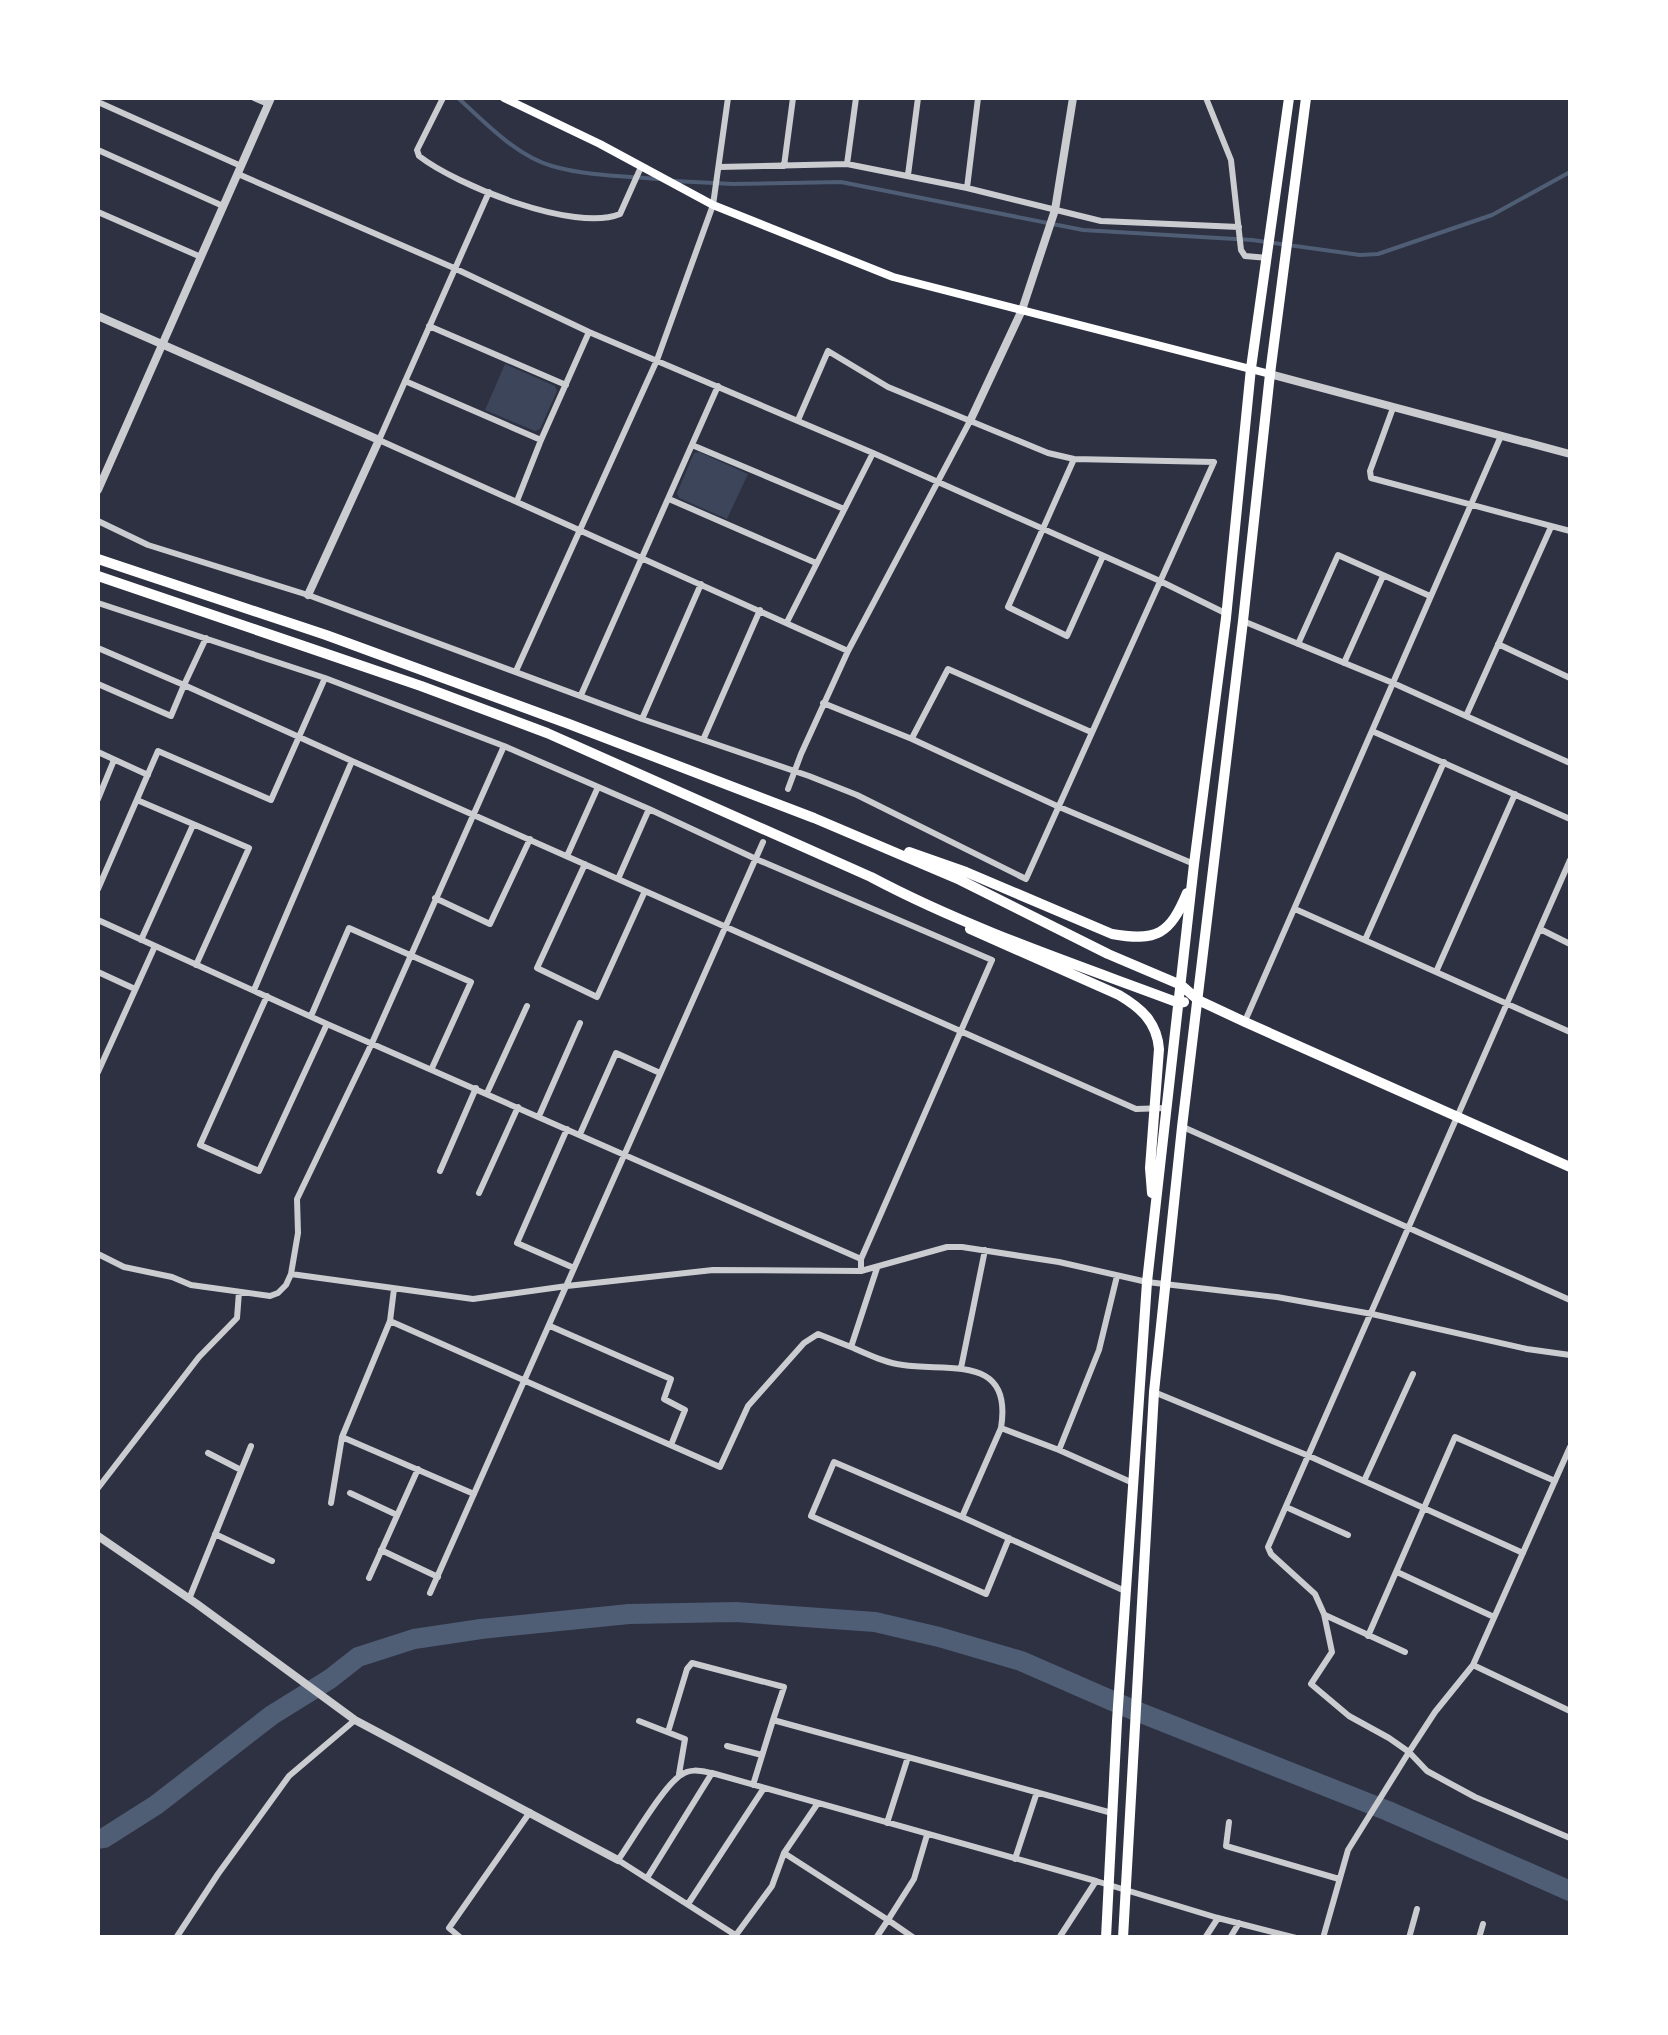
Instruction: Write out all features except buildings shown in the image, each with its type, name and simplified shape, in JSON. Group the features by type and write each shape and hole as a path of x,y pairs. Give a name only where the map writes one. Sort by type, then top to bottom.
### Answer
{"highway":[{"path":"1106,1938 1117,1721 1154,1218 1150,1168 1182,985 1227,614 1251,368 1289,98"},
{"path":"1123,1938 1154,1392 1164,1284 1306,98"},
{"path":"98,559 326,635 569,724 966,872 1112,934 1134,938 1160,934 1172,924 1192,882"},
{"path":"98,576 547,733 853,869 990,940 1119,995 1142,1011 1155,1028 1160,1108"},
{"path":"814,818 960,880 1108,954 1182,985 1198,1000 1570,1167"},
{"path":"915,900 1178,1003 1198,1000"}],"main road":[{"path":"504,98 713,205 893,277 1270,374"}],"street":[{"path":"98,490 270,101 254,98"},
{"path":"443,98 418,150 419,156 434,168 489,192 553,214 611,218 620,214 640,167"},
{"path":"516,671 657,360 713,205 728,98"},
{"path":"784,166 793,98"},
{"path":"847,164 856,98"},
{"path":"908,175 918,98"},
{"path":"966,188 978,98"},
{"path":"788,789 848,651 970,421 1022,310 1055,210 1073,98"},
{"path":"1206,98 1230,160 1241,250 1245,256 1268,258"},
{"path":"98,102 590,332 873,453 1227,614"},
{"path":"98,150 223,206"},
{"path":"719,167 847,164 1101,221 1239,227"},
{"path":"308,595 489,192"},
{"path":"98,212 201,257"},
{"path":"98,316 848,651"},
{"path":"429,326 566,384"},
{"path":"516,501 590,332"},
{"path":"98,522 148,546 308,595 857,795 1026,879 1214,462 1074,460 1048,453 888,386 828,351 798,420"},
{"path":"1270,374 1570,454"},
{"path":"405,380 541,440"},
{"path":"581,695 718,386"},
{"path":"1393,408 1371,478 1570,531"},
{"path":"1245,1022 1500,436"},
{"path":"692,446 844,509"},
{"path":"787,622 873,453"},
{"path":"1074,460 1008,607 1067,636 1103,556"},
{"path":"669,499 816,563"},
{"path":"1466,716 1551,527"},
{"path":"1298,644 1338,555 1430,596"},
{"path":"1344,663 1383,576"},
{"path":"642,719 700,584"},
{"path":"98,603 325,678 504,746 992,960 861,1258 861,1271"},
{"path":"703,740 760,610"},
{"path":"1243,622 1393,683 1570,763"},
{"path":"98,684 171,716 206,638"},
{"path":"1498,644 1570,675"},
{"path":"98,648 1136,1109 1160,1108"},
{"path":"912,739 948,669 1090,732"},
{"path":"98,889 158,750 272,800 325,678"},
{"path":"824,703 1194,864"},
{"path":"1372,731 1570,819"},
{"path":"98,1254 124,1267 191,1285 270,1296 286,1286 298,1233 297,1199 372,1043 504,746"},
{"path":"98,752 148,775"},
{"path":"98,799 114,760"},
{"path":"254,990 352,761"},
{"path":"1365,940 1444,762"},
{"path":"567,856 598,786"},
{"path":"1436,972 1515,794"},
{"path":"137,800 249,848 196,965"},
{"path":"618,879 649,808"},
{"path":"141,940 193,824"},
{"path":"435,898 490,924 530,839"},
{"path":"430,1594 763,842"},
{"path":"1570,860 1268,1546 1271,1554 1315,1594 1324,1614 1332,1652 1311,1684 1349,1716 1409,1752 1427,1771 1570,1838"},
{"path":"584,864 538,968 597,996 645,891"},
{"path":"1294,908 1570,1032"},
{"path":"98,920 861,1258"},
{"path":"311,1016 349,928 472,982 432,1068"},
{"path":"1540,930 1570,944"},
{"path":"98,1072 102,1052 155,946"},
{"path":"98,972 135,989"},
{"path":"267,996 200,1145 259,1171 326,1024"},
{"path":"488,1093 528,1006"},
{"path":"538,1116 580,1024"},
{"path":"580,1134 616,1053 660,1073"},
{"path":"440,1171 476,1088"},
{"path":"480,1193 518,1107"},
{"path":"1182,1127 1570,1300"},
{"path":"568,1129 517,1243 574,1268"},
{"path":"291,1274 473,1299 713,1270 861,1271 947,1247 1058,1262 1147,1282 1278,1297 1570,1356"},
{"path":"961,1368 985,1250"},
{"path":"851,1347 877,1268"},
{"path":"1059,1450 1099,1350 1116,1276"},
{"path":"331,1503 342,1437 390,1321 394,1289"},
{"path":"98,1488 199,1357 231,1327 237,1318 240,1292"},
{"path":"390,1321 720,1468 748,1406 804,1343 818,1334 891,1363 978,1371 991,1379 1002,1407 1001,1428 962,1516"},
{"path":"550,1326 672,1379 664,1399 685,1410 672,1444"},
{"path":"1364,1480 1413,1374"},
{"path":"1154,1392 1309,1456 1523,1553"},
{"path":"1001,1428 1133,1483"},
{"path":"342,1437 474,1494"},
{"path":"1368,1636 1455,1437 1555,1482"},
{"path":"189,1599 251,1446"},
{"path":"1322,1938 1348,1850 1435,1712 1473,1665 1570,1447"},
{"path":"208,1453 241,1470"},
{"path":"1009,1538 986,1594 811,1516 834,1462 962,1516 1126,1592"},
{"path":"369,1578 418,1470"},
{"path":"350,1493 397,1515"},
{"path":"1286,1508 1348,1535"},
{"path":"215,1534 272,1561"},
{"path":"98,1536 355,1720 618,1860 738,1936 772,1886 784,1854 818,1803"},
{"path":"381,1550 438,1576"},
{"path":"1397,1572 1494,1617"},
{"path":"1324,1614 1406,1652"},
{"path":"668,1732 687,1668 692,1663 784,1687 753,1784"},
{"path":"1473,1665 1570,1711"},
{"path":"176,1938 289,1776 355,1720"},
{"path":"773,1720 1113,1813"},
{"path":"618,1860 679,1775 685,1739 639,1721"},
{"path":"727,1746 762,1755"},
{"path":"888,1823 908,1756"},
{"path":"679,1775 697,1770 712,1773 1296,1938"},
{"path":"647,1878 712,1773"},
{"path":"688,1904 764,1788"},
{"path":"1015,1859 1037,1792"},
{"path":"461,1938 449,1928 530,1812"},
{"path":"1229,1822 1226,1846 1339,1879"},
{"path":"876,1938 914,1879 927,1835"},
{"path":"784,1854 914,1938"},
{"path":"1059,1938 1096,1881"},
{"path":"1408,1938 1417,1909"},
{"path":"1204,1938 1218,1918"},
{"path":"1230,1938 1239,1924"},
{"path":"1479,1938 1483,1924"},
{"path":"1273,1932 1281,1938"}],"shaded area":[{"path":"505,364 555,386 557,391 540,429 535,431 485,410"},
{"path":"694,453 748,474 727,519 679,498 677,493"}],"waterway":[{"path":"458,98 502,137 539,161 578,172 659,179"},
{"path":"674,181 841,182 1083,230 1252,240 1360,255 1378,254 1492,215 1570,172"},
{"path":"98,1839 156,1805 272,1715 358,1657 414,1639 481,1629 629,1614 736,1612 875,1622 1021,1661 1388,1811 1570,1891"}]}
